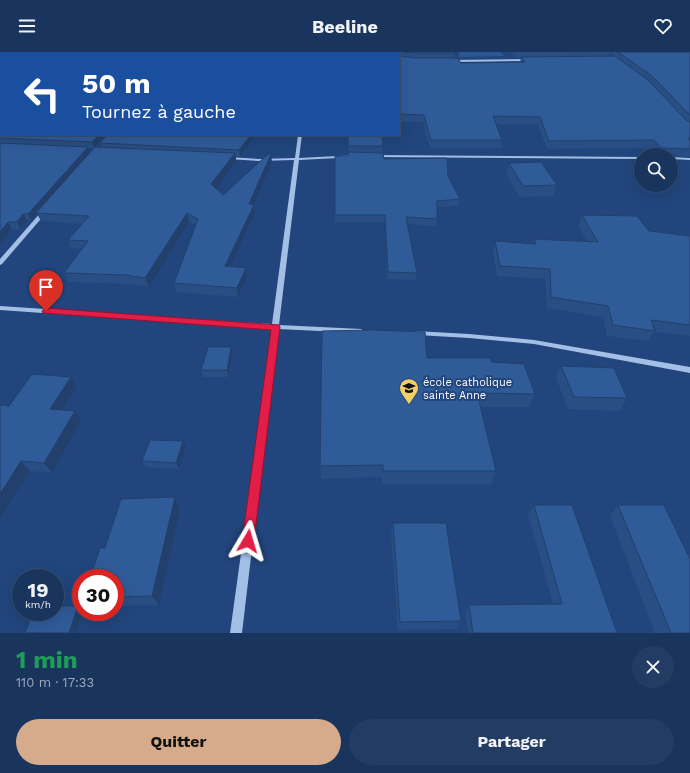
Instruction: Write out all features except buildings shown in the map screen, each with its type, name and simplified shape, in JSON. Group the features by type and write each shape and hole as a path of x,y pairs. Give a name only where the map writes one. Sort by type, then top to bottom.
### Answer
{"street":[{"path":"448,61 531,60"},
{"path":"236,633 300,136"},
{"path":"219,158 259,160 364,156"},
{"path":"372,156 634,158"},
{"path":"678,158 690,158"},
{"path":"0,263 50,204"},
{"path":"0,308 276,327 367,331"},
{"path":"413,333 534,342 690,370"}],"shaded area":[{"path":"459,52 501,52 504,56 459,57"}],"place":[{"name":"école catholique sainte Anne","path":"409,405"}],"route":[{"path":"46,311 276,327 248,541"}]}
